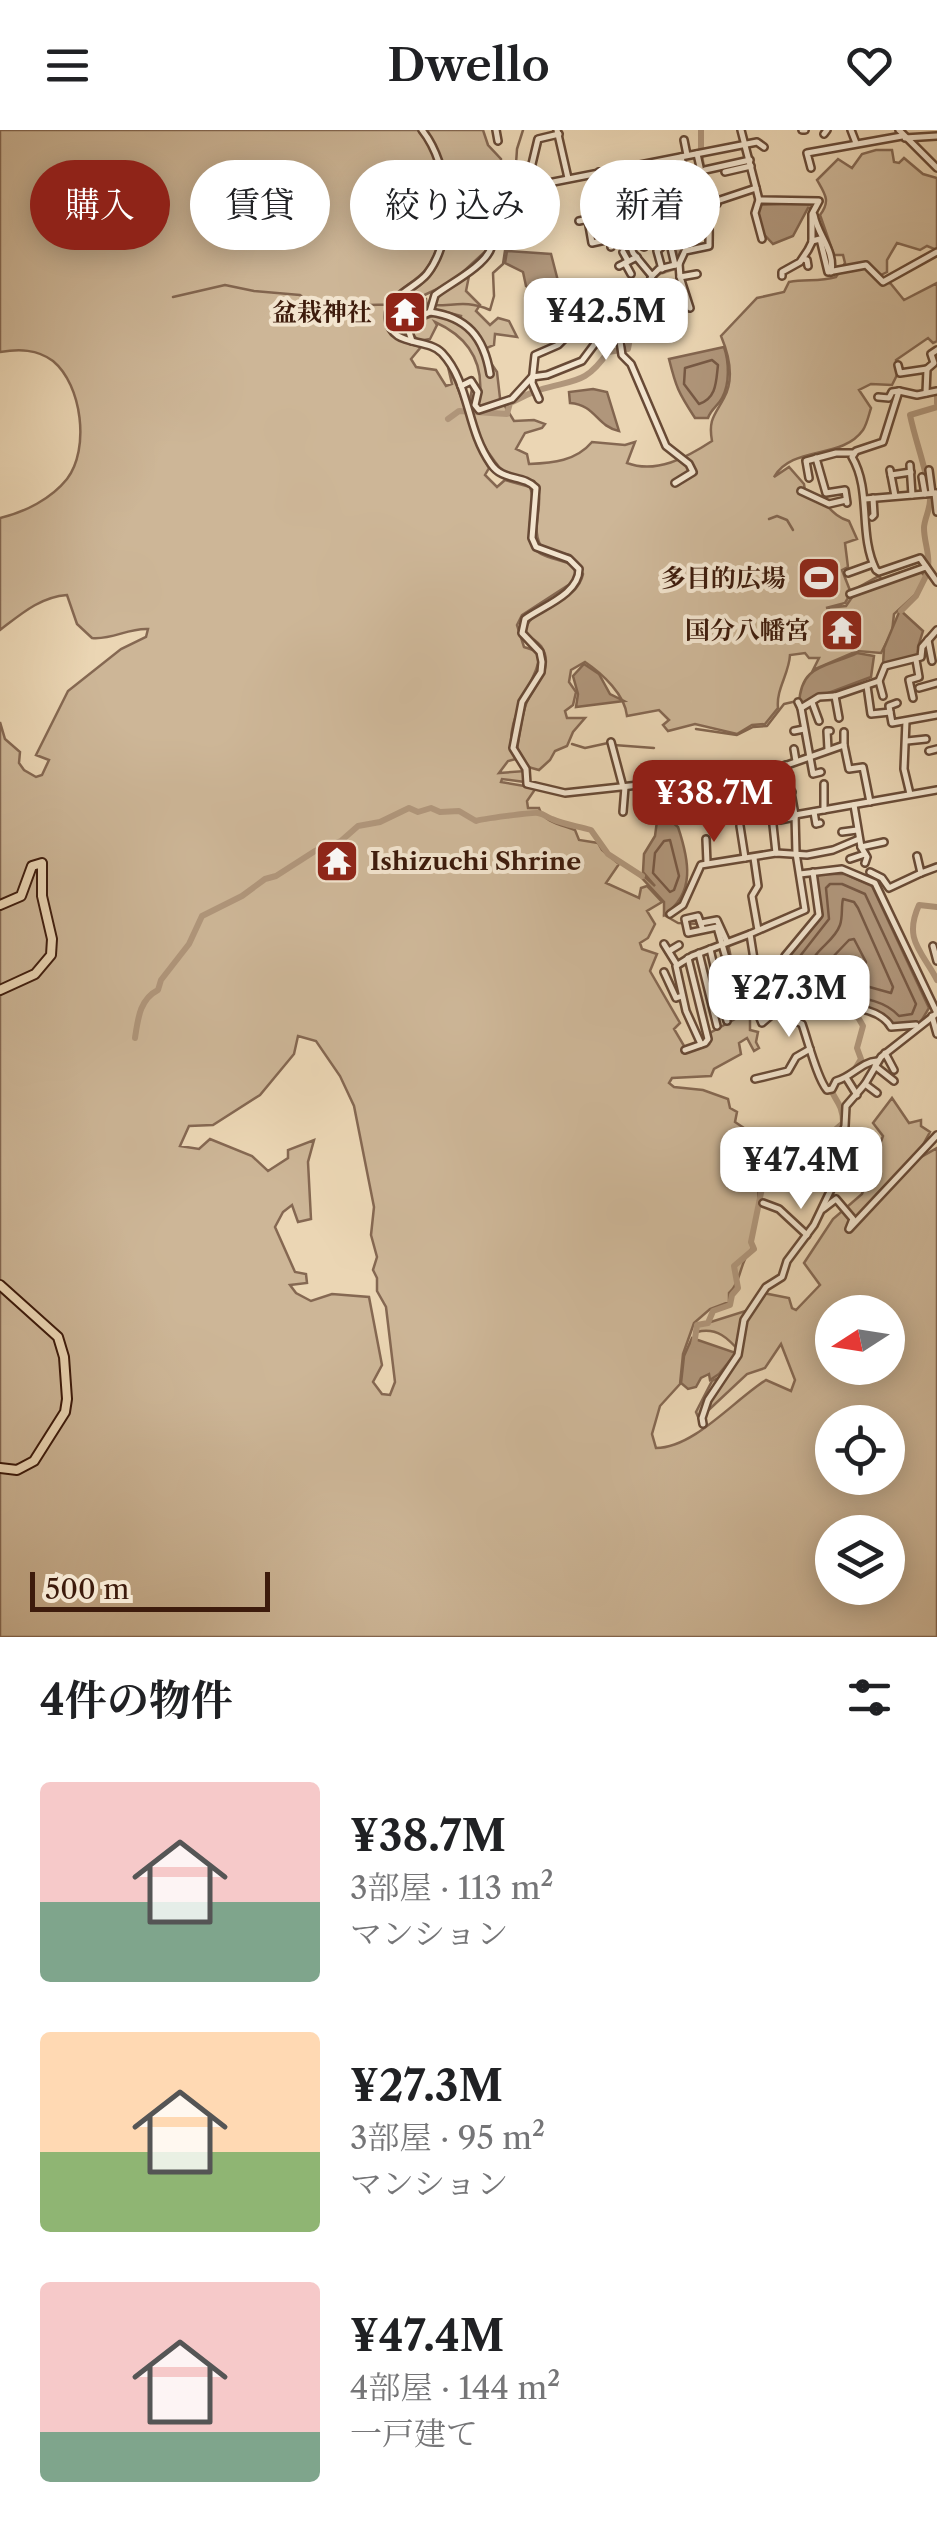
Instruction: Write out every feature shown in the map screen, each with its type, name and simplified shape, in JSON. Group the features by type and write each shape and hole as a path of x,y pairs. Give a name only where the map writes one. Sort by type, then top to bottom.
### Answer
{"main road":[{"path":"0,906 21,896 32,866 42,864 40,881 52,939 51,955 36,974 0,990"},
{"path":"0,1285 58,1337 64,1357 67,1399 66,1412 34,1462 17,1470 0,1468"}],"street":[{"path":"422,130 436,150 440,164 446,219 429,272 389,310 392,330 398,336 438,349 461,386 472,429 493,468 503,476 526,480 536,488 532,538 536,547 569,559 579,570 573,588 522,624 522,633 540,652 542,662 522,702 514,741 515,755 524,765 529,786 565,793 639,786 684,793 721,778 768,772 844,744"},
{"path":"496,130 498,142"},
{"path":"741,130 759,200 755,213 762,239"},
{"path":"851,130 856,143"},
{"path":"533,160 539,136 558,132 568,178"},
{"path":"902,135 937,168"},
{"path":"810,168 807,152 902,135 937,136"},
{"path":"683,158 684,140"},
{"path":"671,160 756,142 764,147"},
{"path":"812,142 823,158"},
{"path":"701,153 701,160"},
{"path":"720,168 750,163"},
{"path":"725,172 750,163"},
{"path":"560,180 580,176"},
{"path":"720,202 756,188"},
{"path":"759,200 820,200 814,212 812,241 803,259 782,272 782,276"},
{"path":"814,212 816,226 830,248 831,272"},
{"path":"812,241 820,239 825,268 831,272 866,265 882,282 937,252"},
{"path":"662,268 656,251 664,243 677,264 690,308"},
{"path":"430,312 439,290 455,283 490,250"},
{"path":"633,250 652,276"},
{"path":"624,263 642,250"},
{"path":"539,398 533,388 535,355 558,345 568,335 564,319 574,306 649,283 652,276 677,264 690,250"},
{"path":"623,252 624,263 632,274"},
{"path":"803,259 808,266"},
{"path":"680,277 697,274"},
{"path":"613,293 622,356 630,362 666,446 693,472 675,483"},
{"path":"412,341 411,320 430,312 451,316 474,330 488,358 490,374"},
{"path":"461,386 472,381 478,392 475,405 484,410 512,399 532,377 582,362 600,337 619,329"},
{"path":"898,365 904,374 926,369 935,362 931,354 937,350"},
{"path":"926,369 926,393"},
{"path":"926,384 937,380"},
{"path":"878,397 889,398 892,392 937,393"},
{"path":"809,478 806,461 881,444 899,392"},
{"path":"853,453 860,469 867,544 873,564 879,572 920,558 937,582"},
{"path":"801,491 828,504 846,502 845,490 826,493 816,458"},
{"path":"895,496 890,473 910,468 912,495"},
{"path":"929,470 931,493"},
{"path":"922,476 937,512"},
{"path":"864,499 885,494 931,493"},
{"path":"872,517 873,498"},
{"path":"848,573 873,564"},
{"path":"850,594 926,568"},
{"path":"883,696 879,681 885,666 921,657 922,647 937,630"},
{"path":"928,640 934,650 932,661"},
{"path":"911,678 919,677 916,660"},
{"path":"907,661 915,693 937,683"},
{"path":"821,772 813,774 800,705 879,681"},
{"path":"868,686 871,714 890,712"},
{"path":"835,696 839,715"},
{"path":"812,702 820,717"},
{"path":"897,703 889,706 890,722 937,715"},
{"path":"906,721 904,768 910,794"},
{"path":"794,732 804,729"},
{"path":"828,750 830,730"},
{"path":"844,732 849,769 863,767"},
{"path":"907,741 926,739"},
{"path":"611,742 624,787 623,812"},
{"path":"794,749 796,761"},
{"path":"862,758 870,802"},
{"path":"676,964 805,910 786,765"},
{"path":"721,778 724,800 792,792"},
{"path":"824,784 824,810"},
{"path":"780,820 937,792"},
{"path":"770,797 776,853"},
{"path":"854,805 864,851"},
{"path":"836,808 838,818"},
{"path":"814,812 816,824 820,823"},
{"path":"740,826 758,886 752,896 758,930"},
{"path":"842,832 857,830"},
{"path":"706,840 707,863"},
{"path":"850,859 884,842"},
{"path":"670,914 683,905 701,865 707,863 776,853 864,851"},
{"path":"917,856 921,873"},
{"path":"870,872 882,878 888,888 937,867"},
{"path":"800,874 842,869 876,883 934,1012 937,1034"},
{"path":"813,872 819,915 785,956 786,967 770,994 773,1000 796,1008 814,1001 822,1008 857,1009 883,1016 891,1027 918,1026"},
{"path":"702,926 698,916 685,919 682,924 688,934 702,926 717,927 725,943 730,972 724,976 730,997 734,997"},
{"path":"750,934 759,991 776,1011 802,1024 820,1080 831,1090 836,1081 847,1079 862,1065 876,1063"},
{"path":"679,945 668,952 676,964 682,996 701,1044"},
{"path":"933,946 937,961"},
{"path":"706,1030 730,1019 710,949"},
{"path":"699,953 717,1026"},
{"path":"684,1050 707,1042 688,958"},
{"path":"664,972 676,998 682,996"},
{"path":"662,993 672,990"},
{"path":"759,991 750,994 762,1023 776,1011"},
{"path":"703,1424 708,1400 738,1356 744,1320 766,1286 782,1277 836,1179 834,1154 846,1106 885,1053 934,1012"},
{"path":"755,1078 788,1072 796,1057 810,1049"},
{"path":"885,1053 894,1070"},
{"path":"876,1063 894,1081"},
{"path":"847,1079 857,1095"},
{"path":"865,1084 877,1093"},
{"path":"821,1212 836,1199 852,1219 849,1228 937,1135"},
{"path":"824,1184 837,1168"},
{"path":"762,1203 779,1209 807,1235"}],"shaded area":[{"path":"0,130 418,130 435,160 350,160 350,250 437,250 427,268 391,299 386,321 399,338 421,347 411,359 416,367 436,370 446,386 452,384 448,367 489,468 485,475 497,487 505,480 530,487 530,541 545,556 572,565 576,573 573,582 522,615 517,625 524,647 535,652 538,664 512,731 516,759 508,761 499,773 525,771 525,782 501,782 536,788 527,801 528,808 539,808 549,820 575,830 579,840 598,843 619,864 606,883 639,898 641,888 647,886 662,902 647,911 655,924 648,938 640,943 642,949 657,954 650,971 680,1023 674,1029 687,1051 709,1044 708,1034 735,1019 736,1013 750,1013 750,1030 758,1032 759,1048 754,1051 747,1038 739,1043 741,1054 714,1069 711,1076 672,1078 669,1083 728,1099 730,1108 737,1112 735,1122 744,1128 748,1140 760,1148 758,1207 752,1248 729,1293 729,1302 710,1309 694,1323 683,1354 680,1384 660,1406 652,1434 656,1448 670,1446 699,1432 766,1380 791,1391 795,1380 781,1344 765,1368 747,1374 699,1419 696,1412 712,1381 726,1374 741,1353 722,1335 697,1332 698,1326 752,1309 763,1293 789,1298 796,1310 820,1285 804,1263 833,1219 862,1194 883,1136 873,1123 892,1098 909,1123 921,1120 921,1126 930,1132 914,1161 937,1148 937,1637 0,1637 0,722 5,739 20,752 19,763 24,770 36,777 42,775 49,760 36,755 68,691 121,649 146,637 148,629 92,638 77,624 67,595 39,603 0,630 0,518 37,504 61,486 74,466 80,435 76,401 63,372 41,354 0,352","holes":["298,1036 316,1041 340,1076 354,1106 374,1207 371,1235 377,1257 373,1270 377,1291 386,1307 395,1382 390,1395 382,1394 373,1382 382,1365 369,1297 332,1294 311,1301 290,1285 307,1283 306,1274 295,1272 275,1227 292,1205 298,1222 311,1219 308,1162 314,1140 288,1150 288,1158 268,1171 252,1156 210,1139 199,1149 180,1146 189,1126 213,1125 260,1095 294,1054"]},
{"path":"424,130 483,130 488,145 501,160 442,160"},
{"path":"892,150 894,162 904,158 923,174 937,178 937,250 897,243 887,260 887,272 877,277 891,284 904,300 937,283 937,341 933,343 928,338 896,360 898,373 892,385 871,384 859,390 871,408 864,428 854,439 843,446 793,460 774,477 789,467 804,484 805,491 849,521 857,539 845,543 848,567 842,570 851,593 845,603 826,608 846,606 859,587 879,576 884,583 920,571 925,576 915,595 894,614 892,632 881,653 857,651 813,670 819,658 809,658 805,653 790,655 778,708 765,724 752,725 737,734 695,724 668,731 663,725 669,720 659,710 627,716 612,686 585,662 571,670 569,682 576,692 573,705 565,711 567,718 585,718 567,746 555,751 539,770 528,767 517,751 520,727 546,662 541,646 525,630 537,614 573,591 583,574 570,555 543,549 537,533 539,498 534,481 503,472 477,433 470,400 472,389 480,394 480,381 470,350 456,334 435,322 430,339 419,341 413,335 414,323 435,315 460,321 461,316 434,309 439,293 469,276 466,291 480,305 476,311 490,325 498,318 509,321 517,337 495,334 494,345 482,350 497,372 500,398 514,421 545,424 525,433 516,449 527,454 529,464 571,457 592,442 635,442 627,463 638,466 671,462 712,441 712,422 730,375 721,336 757,298 784,292 789,282 836,277 845,263 843,255 834,255 820,215 826,201 817,180 838,159 852,168 862,154"},
{"path":"443,250 487,250 452,282 416,299 426,299 427,309 408,320 405,338 394,330 395,310 428,278"}],"water":[{"path":"817,202 813,209 808,208 793,236 773,244 758,228 757,205"},
{"path":"507,251 551,254 565,308 563,316 544,327 534,306 535,292 526,286 523,272 505,263"},
{"path":"724,347 728,372 725,392 708,418 695,418 678,389 669,359"},
{"path":"569,392 607,392 619,431 585,408 570,403"},
{"path":"900,610 923,631 920,654 883,665 884,648"},
{"path":"857,653 874,656 871,677 799,704 804,681 810,674"},
{"path":"584,664 599,674 610,694 624,701 576,707 578,694 573,676"},
{"path":"657,821 672,822 678,827 687,864 681,897 664,915 664,902 641,877 655,886 643,872 644,854 655,836"},
{"path":"845,874 872,886 929,1008 920,1023 890,1025 887,1017 868,1010 824,1007 817,1001 797,1007 773,998 772,988 731,972 725,944 734,973 783,986 785,959 818,919 814,876"},
{"path":"692,1338 736,1353 719,1374 710,1380 709,1374 696,1387 688,1389 681,1383 684,1356"}],"waterway":[{"path":"325,312 328,316 359,306 425,301 428,305 466,304 490,310 493,273 503,264 506,244 518,239 515,179 523,130"},
{"path":"701,130 701,160"},
{"path":"448,419 459,411 507,414 510,403 586,376 608,352 628,349 634,316 640,313 655,274 676,267 679,250"},
{"path":"173,297 225,285 300,295 307,301"},
{"path":"937,395 937,403"},
{"path":"928,567 924,528 930,498 910,415 937,407"},
{"path":"769,519 777,516 787,520 793,530"},
{"path":"901,611 916,596 928,572"},
{"path":"696,729 737,735 753,727 767,726 784,704 797,701"},
{"path":"572,744 585,748 608,743"},
{"path":"614,745 654,748"},
{"path":"135,1038 144,1004 189,944 202,916 315,851 341,841 358,826 380,822 409,808 418,812 431,808 440,812 459,811 476,821 540,813 591,830 608,854 642,876"},
{"path":"937,907 919,905 913,927 916,945 937,980"},
{"path":"664,915 678,923 700,924"},
{"path":"853,1072 861,1059 857,1048 863,1026 855,1012"},
{"path":"694,1345 697,1325 708,1323 713,1311 730,1305 738,1288 734,1266 754,1249 751,1242 763,1183 782,1167 795,1169 799,1161 843,1123 831,1086"}],"place":[{"name":"盆栽神社","path":"405,312"},
{"name":"多目的広場","path":"819,578"},
{"name":"国分八幡宮","path":"842,630"},
{"name":"Ishizuchi Shrine","path":"337,861"}]}
